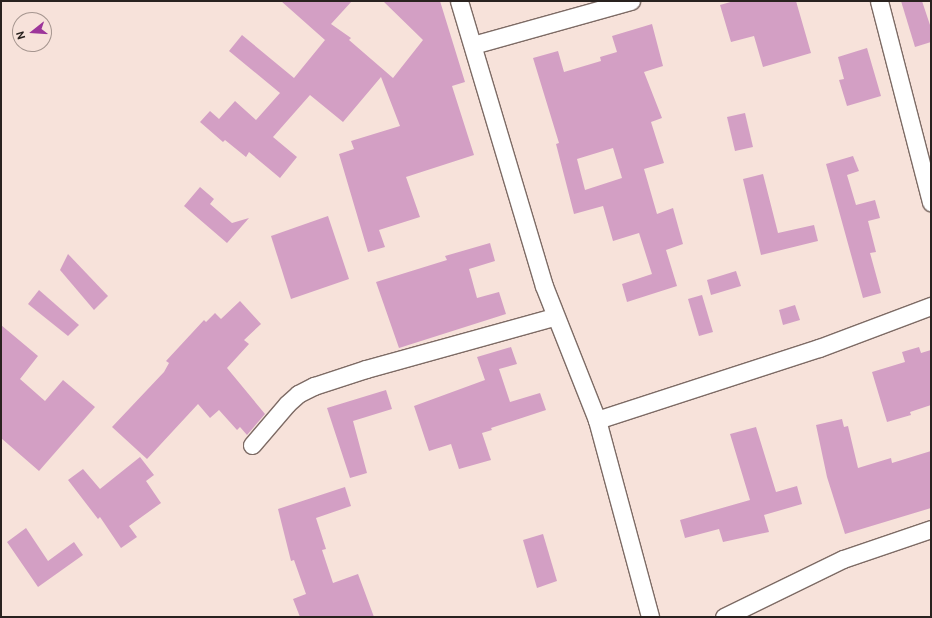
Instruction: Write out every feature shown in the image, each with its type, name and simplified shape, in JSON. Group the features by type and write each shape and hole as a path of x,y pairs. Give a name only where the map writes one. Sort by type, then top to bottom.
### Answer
{"street":[{"path":"459,1 554,318 597,420 650,617"},
{"path":"473,46 631,1"},
{"path":"879,1 931,202"},
{"path":"597,420 826,346 931,306"},
{"path":"252,444 287,404 298,394 314,386 366,369 554,318"},
{"path":"724,617 843,559 931,529"}],"building":[{"path":"281,1 352,1 331,24 351,38 349,40 393,78 423,40 383,1 440,1 465,82 452,86 474,155 406,177 420,217 379,230 385,247 368,252 339,154 354,149 351,141 400,126 381,77 343,122 310,95 273,137 297,157 280,178 249,152 246,157 225,140 223,142 200,122 210,111 219,119 235,101 256,120 280,93 229,51 242,35 294,78 325,40"},
{"path":"734,1 796,1 811,53 763,67 754,36 731,42 720,5"},
{"path":"901,1 922,1 931,28 931,42 915,47"},
{"path":"652,24 663,66 644,72 662,118 651,122 664,163 644,169 657,214 673,208 683,244 666,250 677,286 627,302 622,284 652,274 639,233 613,241 603,206 574,214 556,144 559,143 533,58 558,51 564,72 601,61 600,57 617,52 612,36","holes":["613,148 622,178 585,190 577,159"]},
{"path":"867,48 881,96 847,106 839,80 844,79 838,57"},
{"path":"745,113 753,147 735,151 727,117"},
{"path":"853,156 859,171 847,175 856,205 875,200 880,218 868,221 876,252 870,253 881,293 863,298 826,164"},
{"path":"763,174 778,233 814,225 818,241 761,255 743,179"},
{"path":"200,187 214,199 210,204 232,223 249,218 227,243 184,206"},
{"path":"328,216 349,279 291,299 271,236"},
{"path":"490,243 495,261 469,269 477,298 499,292 506,314 399,348 376,282 447,260 445,256"},
{"path":"68,254 108,296 94,310 60,270"},
{"path":"736,271 741,286 711,295 707,280"},
{"path":"39,290 79,325 68,336 28,304"},
{"path":"702,295 713,332 699,336 688,299"},
{"path":"240,301 261,324 244,340 249,344 227,368 265,414 247,435 240,427 237,430 219,410 210,418 198,404 147,459 112,427 164,372 169,363 166,361 204,320 206,322 215,313 221,319"},
{"path":"795,305 800,320 783,325 779,310"},
{"path":"1,325 38,356 20,379 45,401 63,380 95,407 39,471 1,438"},
{"path":"511,347 517,364 499,369 510,402 540,393 546,410 491,428 492,430 482,433 491,460 459,469 451,444 429,451 414,406 485,380 477,357"},
{"path":"919,347 921,353 931,350 931,405 910,412 911,415 887,422 872,372 905,362 902,352"},
{"path":"386,390 392,409 353,421 367,473 350,478 327,408"},
{"path":"842,419 844,427 848,426 858,468 891,458 892,463 931,451 931,508 845,534 827,477 816,425"},
{"path":"756,427 776,492 797,486 802,504 764,515 769,532 723,542 719,529 685,538 680,520 750,500 730,434"},
{"path":"140,457 154,475 146,481 161,503 129,526 137,537 121,548 100,517 98,519 68,480 83,469 100,489"},
{"path":"345,487 351,506 316,518 326,549 322,550 333,583 358,574 374,617 300,617 293,599 306,594 294,560 291,561 278,509"},
{"path":"26,528 48,561 74,542 83,555 38,587 7,542"},
{"path":"543,534 557,581 537,588 523,540"}]}
